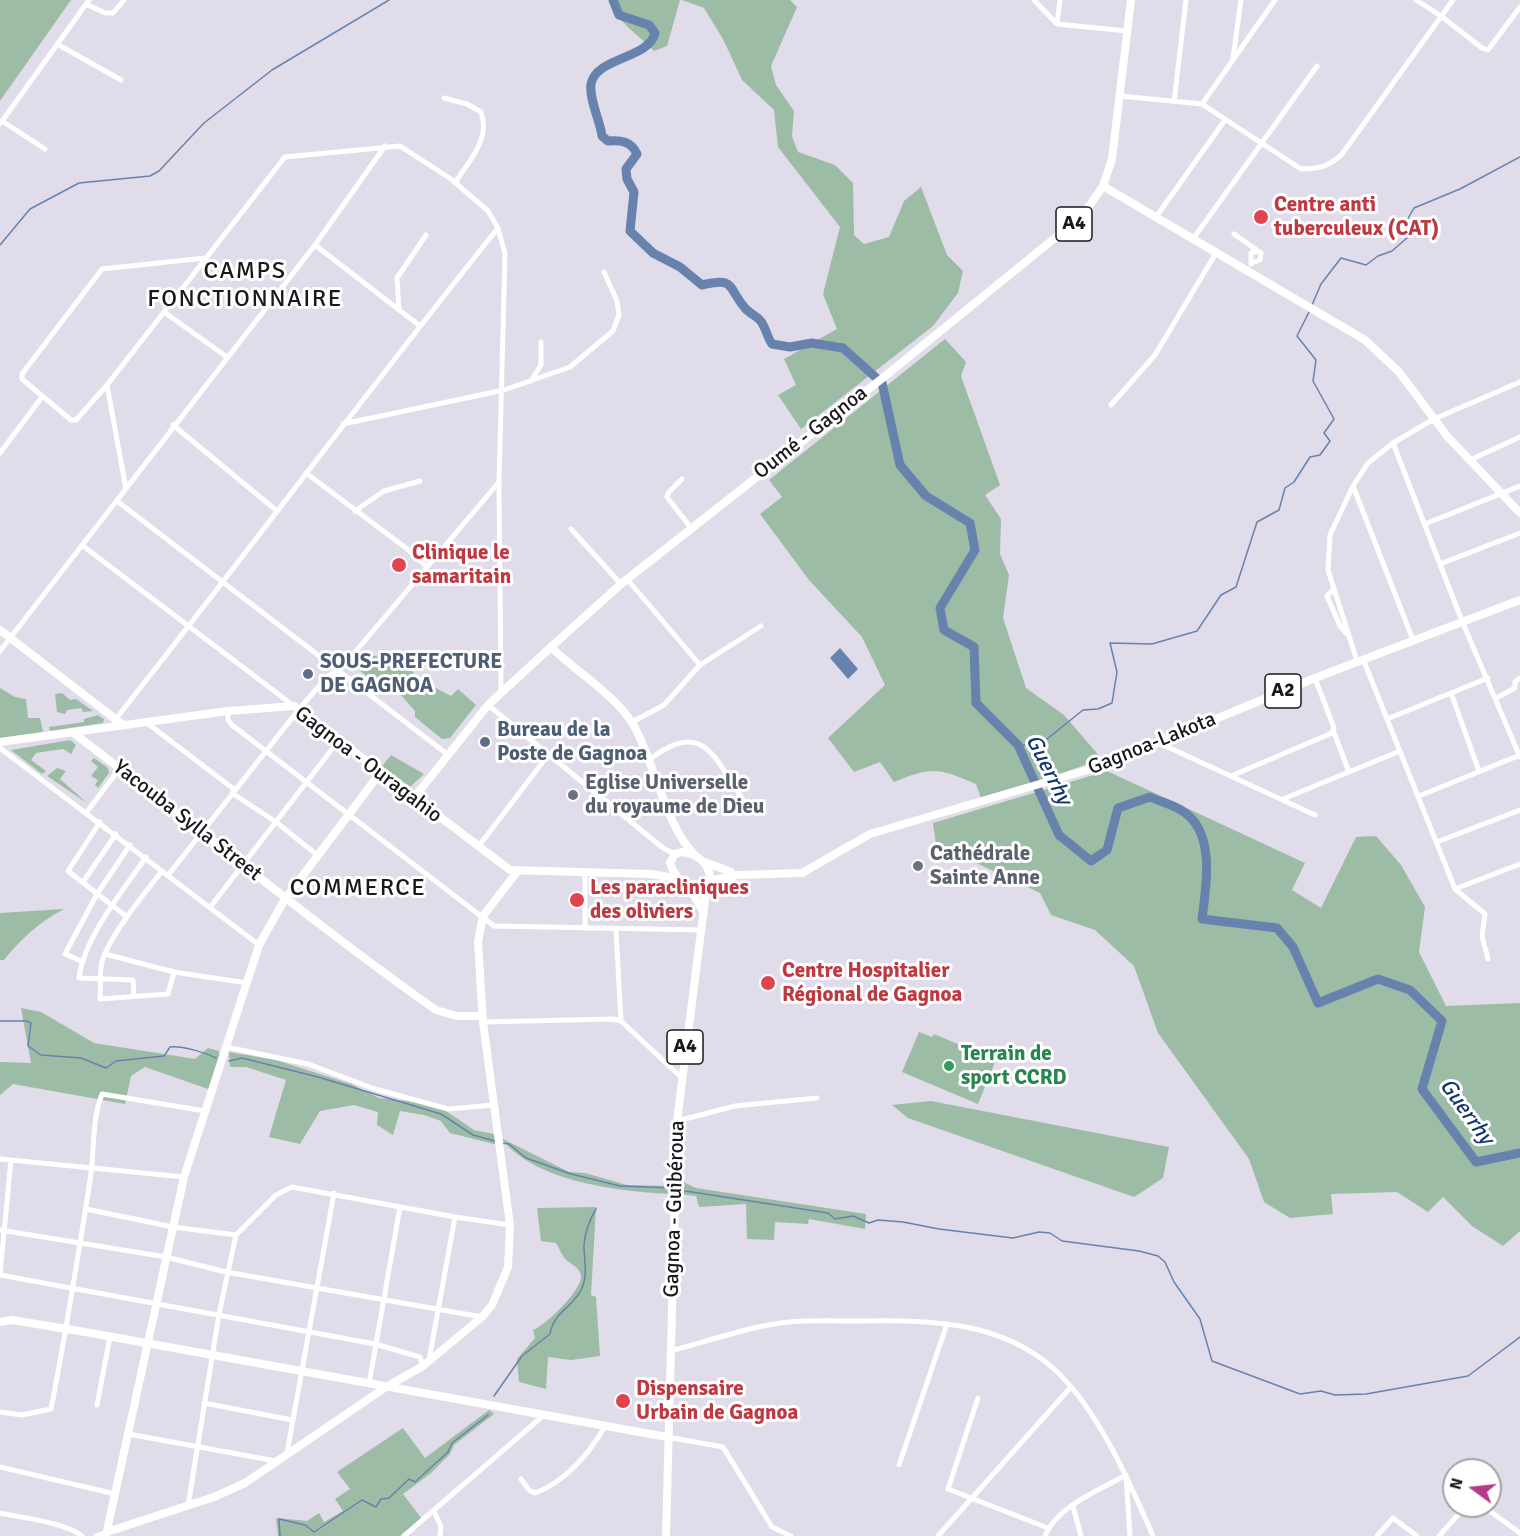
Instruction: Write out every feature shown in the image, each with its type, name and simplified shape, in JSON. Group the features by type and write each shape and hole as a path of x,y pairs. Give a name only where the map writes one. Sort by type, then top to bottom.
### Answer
{"main road":[{"name":"Oumé - Gagnoa","path":"551,647 624,581 1068,229 1095,200 1103,186 1114,148 1131,0"},
{"name":"Gagnoa-Lakota","path":"698,857 723,871 747,874 802,873 870,834 1104,765 1360,660 1520,600"},
{"path":"551,647 632,722 679,837 710,871 708,883 696,888 689,886"},
{"path":"679,837 672,859 680,879 689,886 705,913"},
{"path":"672,859 684,851 698,857"},
{"name":"Gagnoa-Lakota","path":"708,883 747,874"},
{"name":"Gagnoa - Guibéroua","path":"666,1536 676,1121 708,883"}],"street":[{"path":"45,148 1,123 87,2 105,13 113,13 124,0"},
{"path":"1034,0 1057,24 1127,31"},
{"path":"1057,24 1060,0"},
{"path":"1174,102 1186,0"},
{"path":"1233,61 1241,0"},
{"path":"1202,105 1275,0"},
{"path":"1416,0 1488,50 1520,8"},
{"path":"1120,96 1202,105 1301,169 1319,169 1335,161 1453,0"},
{"path":"57,44 121,80"},
{"path":"1193,239 1317,66"},
{"path":"444,98 466,104 481,112 484,121 484,135 455,183"},
{"path":"1156,217 1225,120"},
{"path":"0,651 173,425 315,245 385,146"},
{"path":"205,258 102,269 22,375 22,379 74,421 107,386 285,157 400,146 455,183 488,211 498,228 505,254 504,390 499,482 501,691"},
{"path":"1103,186 1365,340 1399,372 1434,419 1520,513"},
{"path":"115,720 224,582 343,424 498,228"},
{"path":"1234,234 1258,251 1251,253 1252,262 1248,270"},
{"path":"399,310 397,278 426,235"},
{"path":"315,245 420,326"},
{"path":"1112,405 1155,355 1216,253"},
{"path":"343,424 504,390 570,367 613,331 619,315 617,301 604,272"},
{"path":"164,312 227,357"},
{"path":"531,381 541,365 541,342"},
{"path":"1488,959 1482,936 1485,914 1455,889 1387,719 1346,633 1328,570 1330,535 1353,486 1368,463 1393,443 1434,419 1520,382"},
{"path":"107,386 126,489"},
{"path":"0,452 42,397"},
{"path":"173,425 277,511"},
{"path":"1470,460 1520,437"},
{"path":"1393,443 1462,621 1520,756 1419,796"},
{"path":"306,473 406,548 427,567"},
{"path":"682,479 667,497 691,528"},
{"path":"355,511 384,491 420,481"},
{"path":"169,874 266,751 297,707 327,677 339,669 499,482"},
{"path":"1353,486 1413,640"},
{"path":"1425,524 1520,486"},
{"path":"117,501 447,754"},
{"path":"571,529 624,581 700,666"},
{"path":"1440,564 1520,533"},
{"path":"82,546 297,707"},
{"path":"632,722 664,705 700,666 760,626"},
{"path":"0,630 123,725"},
{"path":"413,799 488,705 551,647"},
{"path":"1315,678 1349,772"},
{"path":"1387,719 1488,678"},
{"path":"1496,698 1515,688 1515,682 1520,678"},
{"path":"1451,693 1479,771"},
{"path":"488,705 663,848 672,859 651,874"},
{"name":"Gagnoa - Ouragahio","path":"0,742 228,711 297,707 413,799 510,870 517,872"},
{"path":"228,711 228,720 232,725 494,926 703,930"},
{"path":"147,723 317,855"},
{"path":"1231,776 1333,730"},
{"name":"Yacouba Sylla Street","path":"72,732 244,863 285,899 436,1010 483,1019"},
{"path":"211,906 339,740"},
{"path":"649,760 669,745 684,740 692,741 719,761 747,805"},
{"path":"1158,742 1315,815"},
{"path":"0,748 169,874 259,945"},
{"path":"1282,799 1400,751"},
{"path":"478,847 549,754"},
{"path":"86,813 120,768"},
{"path":"106,1534 184,1177 259,945 285,899 380,773"},
{"path":"1437,842 1520,810"},
{"path":"100,822 68,871 128,917"},
{"path":"83,882 116,834"},
{"path":"81,961 65,954 97,894 130,845"},
{"path":"134,996 133,980 79,978 81,961 113,905 146,857"},
{"path":"1455,889 1520,864"},
{"path":"162,871 128,917 105,954 100,999 168,994 174,972"},
{"path":"96,1536 231,1491 386,1387 426,1363 482,1317 492,1305 508,1267 510,1225 483,1019 478,961 483,916 517,872 651,874 680,879"},
{"path":"585,873 585,928"},
{"path":"616,930 621,1021"},
{"path":"105,954 174,972 247,983"},
{"path":"483,1019 605,1018 621,1021 681,1077"},
{"path":"226,1047 308,1064 375,1089 448,1109 494,1105"},
{"path":"0,1412 22,1415 51,1409 86,1209 92,1167 94,1114 102,1094 205,1111"},
{"path":"676,1121 735,1106 817,1098"},
{"path":"0,1160 184,1177"},
{"path":"11,1160 2,1230 0,1274 375,1344 420,1357 426,1363"},
{"path":"188,1506 226,1272 236,1235 276,1195 289,1186 454,1217 510,1225"},
{"path":"287,1453 334,1193"},
{"path":"369,1384 400,1207"},
{"path":"86,1209 173,1227 236,1235"},
{"path":"426,1363 439,1309 454,1217"},
{"path":"2,1230 166,1257 226,1272 317,1286 482,1317"},
{"path":"0,1322 12,1320 110,1337 723,1448 772,1527 791,1536"},
{"path":"670,1351 788,1322 947,1324 974,1328 1017,1343 1055,1371 1070,1388 1126,1475 1153,1536"},
{"path":"899,1465 947,1324"},
{"path":"97,1405 110,1337"},
{"path":"941,1535 1070,1388"},
{"path":"978,1398 948,1489 1048,1528"},
{"path":"204,1403 292,1420"},
{"path":"404,1536 544,1415"},
{"path":"521,1479 529,1490 535,1492 542,1490 574,1466 597,1440 605,1426"},
{"path":"128,1434 276,1461"},
{"path":"0,1476 1,1467 115,1494"},
{"path":"1045,1536 1048,1528 1073,1506 1126,1475"},
{"path":"1126,1475 1130,1536"},
{"path":"1073,1506 1081,1536"},
{"path":"434,1511 441,1527 440,1536"},
{"path":"0,1513 43,1522 82,1536"},
{"path":"1377,1536 1393,1518 1417,1536"},
{"path":"1439,1536 1455,1518"},
{"path":"1499,1518 1520,1533"}],"green space":[{"path":"0,0 71,0 0,101"},
{"path":"609,0 680,0 667,46 654,51 621,20"},
{"path":"682,0 790,0 797,7 771,66 776,85 794,111 792,136 798,152 835,165 853,183 854,235 864,244 889,237 904,201 921,187 947,255 963,271 958,293 933,326 801,429 778,395 796,385 784,359 837,329 823,294 840,227 778,147 774,110 742,80 723,39 704,8"},
{"path":"945,339 966,362 961,376 1000,485 985,495 1001,519 1000,554 1009,575 1003,618 1026,688 1064,715 1102,759 982,801 976,784 944,772 927,771 894,782 880,762 854,772 828,738 885,685 862,637 809,580 760,514 782,497 769,480"},
{"path":"364,653 405,664 414,673 409,678 420,686 424,696 432,686 451,696 458,689 476,705 450,738 442,739 415,717 415,711 399,693 382,682 381,689 355,666"},
{"path":"0,688 15,697 26,699 28,718 40,718 43,732 0,738"},
{"path":"62,693 70,700 76,699 93,711 83,712 81,708 67,710 65,714 57,712 55,694"},
{"path":"98,715 104,719 103,723 50,731 49,727 84,722 84,719"},
{"path":"70,740 76,745 71,754 63,749 36,753 31,760 46,771 42,774 11,750"},
{"path":"391,755 424,774 410,787 382,766"},
{"path":"94,758 108,768 109,773 98,788 95,785 98,780 91,776 98,767 91,761"},
{"path":"57,768 66,771 60,779 87,803 47,776"},
{"path":"1107,771 1305,863 1292,890 1321,908 1356,837 1376,836 1401,865 1425,907 1419,952 1446,1006 1520,1003 1520,1231 1503,1246 1472,1226 1443,1197 1428,1212 1397,1192 1331,1194 1333,1214 1290,1218 1264,1202 1249,1159 1158,1033 1134,966 1095,930 1051,915 1040,893 936,844 933,823"},
{"path":"64,909 38,925 4,960 0,960 0,913"},
{"path":"21,1008 41,1012 94,1043 195,1059 208,1048 219,1051 219,1064 211,1090 145,1067 131,1076 125,1104 13,1084 0,1095 0,1062 31,1063"},
{"name":"Terrain de sport CCRD","path":"919,1032 932,1037 934,1034 996,1060 978,1104 902,1072"},
{"path":"229,1052 276,1060 351,1084 379,1098 417,1102 443,1109 474,1130 494,1134 498,1145 450,1133 441,1121 424,1115 400,1111 393,1135 377,1125 378,1112 354,1105 320,1111 300,1144 269,1137 286,1080 246,1067 230,1067"},
{"path":"931,1101 1169,1147 1163,1178 1134,1197 908,1118 892,1105"},
{"path":"501,1138 569,1172 585,1173 627,1185 671,1186 673,1194 604,1187 556,1175 534,1165 516,1153"},
{"path":"679,1180 696,1188 866,1214 865,1229 809,1219 808,1224 775,1222 774,1240 747,1239 746,1204 699,1207 696,1196 678,1194"},
{"path":"596,1207 591,1295 596,1297 600,1356 571,1360 548,1357 546,1389 519,1382 517,1359 535,1338 533,1330 546,1322 562,1307 576,1290 581,1276 577,1268 565,1259 556,1243 541,1241 537,1208"},
{"path":"489,1410 494,1414 454,1445 450,1454 431,1473 403,1494 422,1519 400,1536 278,1536 276,1518 307,1521 319,1513 324,1522 343,1511 335,1499 350,1489 337,1472 403,1428 425,1458"}],"water":[{"path":"840,648 858,669 848,679 830,658"}],"waterway":[{"path":"0,245 30,209 79,183 150,176 159,171 204,123 272,70 389,0"},
{"name":"Guerrhy","path":"613,0 619,15 649,25 655,33 651,42 643,48 602,68 595,75 591,84 602,136 608,141 621,141 629,144 637,154 626,169 627,179 634,192 630,231 653,253 680,267 702,285 721,282 730,286 745,308 761,321 772,344 790,347 812,343 843,348 882,383 900,465 926,496 970,523 975,550 940,608 944,630 974,647 976,703 1018,745 1059,835 1091,861 1107,850 1118,808 1150,797 1184,812 1194,822 1205,847 1206,877 1202,919 1277,928 1293,947 1318,1003 1378,979 1410,990 1442,1021 1422,1089 1476,1162 1520,1153"},
{"path":"1312,305 1321,284 1341,258 1366,265 1378,256 1392,251 1408,237 1406,222 1414,208 1460,189 1520,157"},
{"path":"1018,745 1031,745 1047,739 1083,710 1098,709 1112,703 1117,672 1110,643 1152,644 1197,631 1221,595 1236,587 1257,522 1279,510 1285,488 1294,482 1310,457 1320,455 1330,441 1324,433 1334,419 1313,381 1316,360 1297,336 1310,310"},
{"path":"0,1021 31,1023 28,1046 41,1055 81,1058 106,1068 116,1061 164,1056 170,1047 187,1048 216,1058"},
{"path":"229,1061 242,1058 318,1077 441,1114 473,1135 495,1141"},
{"path":"502,1143 509,1144 526,1158 571,1174 620,1186 671,1188"},
{"path":"679,1190 828,1213 835,1219 853,1216 869,1223 878,1220 903,1222 1013,1238 1039,1232 1050,1233 1062,1241 1139,1251 1158,1256 1165,1262 1174,1282 1200,1319 1212,1361 1300,1394 1321,1391 1335,1395 1366,1394 1468,1376 1520,1337"},
{"path":"494,1396 522,1356 550,1334 560,1314 582,1288 585,1278 585,1235 596,1209"},
{"path":"280,1536 279,1519 305,1525 314,1532 362,1500 376,1507 381,1499 389,1498 409,1479 415,1482 448,1452 452,1443 488,1415"}],"place":[{"name":"Centre anti tuberculeux (CAT)","path":"1261,217"},
{"name":"Clinique le samaritain","path":"399,565"},
{"name":"SOUS-PREFECTURE DE GAGNOA","path":"308,674"},
{"name":"Bureau de la Poste de Gagnoa","path":"485,742"},
{"name":"Eglise Universelle du royaume de Dieu","path":"573,795"},
{"name":"Cathédrale Sainte Anne","path":"918,866"},
{"name":"Les paracliniques des oliviers","path":"577,900"},
{"name":"Centre Hospitalier Régional de Gagnoa","path":"768,983"},
{"name":"Terrain de sport CCRD","path":"949,1066"},
{"name":"Dispensaire Urbain de Gagnoa","path":"623,1401"}],"district":[{"name":"CAMPS FONCTIONNAIRE","path":"245,286"},
{"name":"COMMERCE","path":"358,889"}]}
